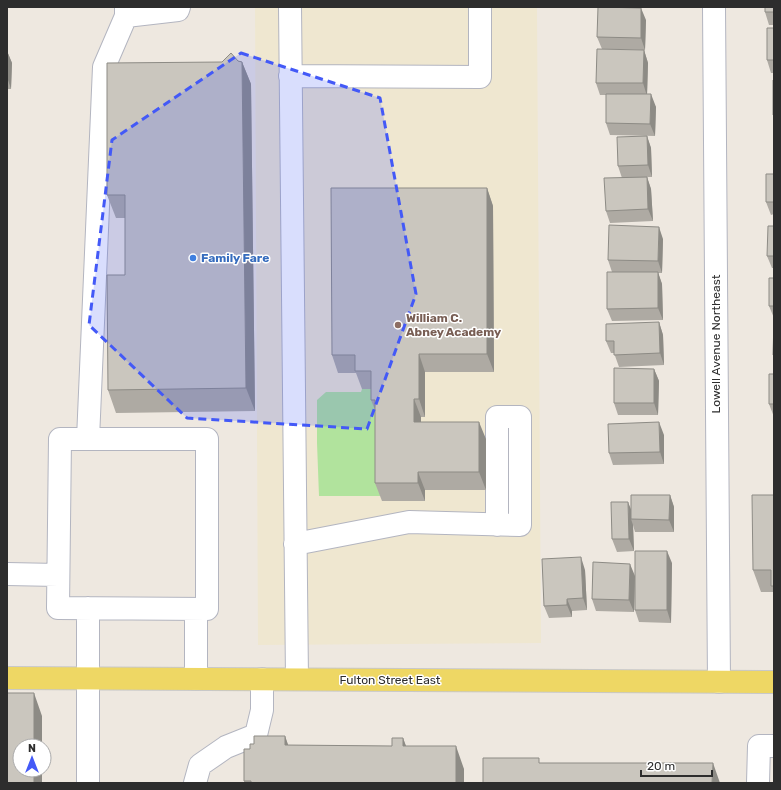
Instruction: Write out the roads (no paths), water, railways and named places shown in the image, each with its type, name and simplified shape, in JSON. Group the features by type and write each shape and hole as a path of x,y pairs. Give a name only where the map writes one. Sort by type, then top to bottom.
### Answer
{"main road":[{"name":"Fulton Street East","path":"7,678 774,682"}],"street":[{"path":"88,439 104,67 126,12 178,10 179,7"},
{"path":"290,7 297,680"},
{"path":"290,76 480,77 480,7"},
{"name":"Lowell Avenue Northeast","path":"714,7 719,682"},
{"path":"60,439 88,439 207,439 207,609 58,608 60,439"},
{"path":"295,544 409,522 497,525"},
{"path":"7,574 58,575"},
{"path":"88,608 88,783"},
{"path":"196,609 196,679"},
{"path":"196,783 200,765 226,747 256,735 262,710 262,679"},
{"path":"758,783 766,746"}],"place":[{"name":"Family Fare","path":"193,258"},
{"name":"William C. Abney Academy","path":"398,325"}]}
